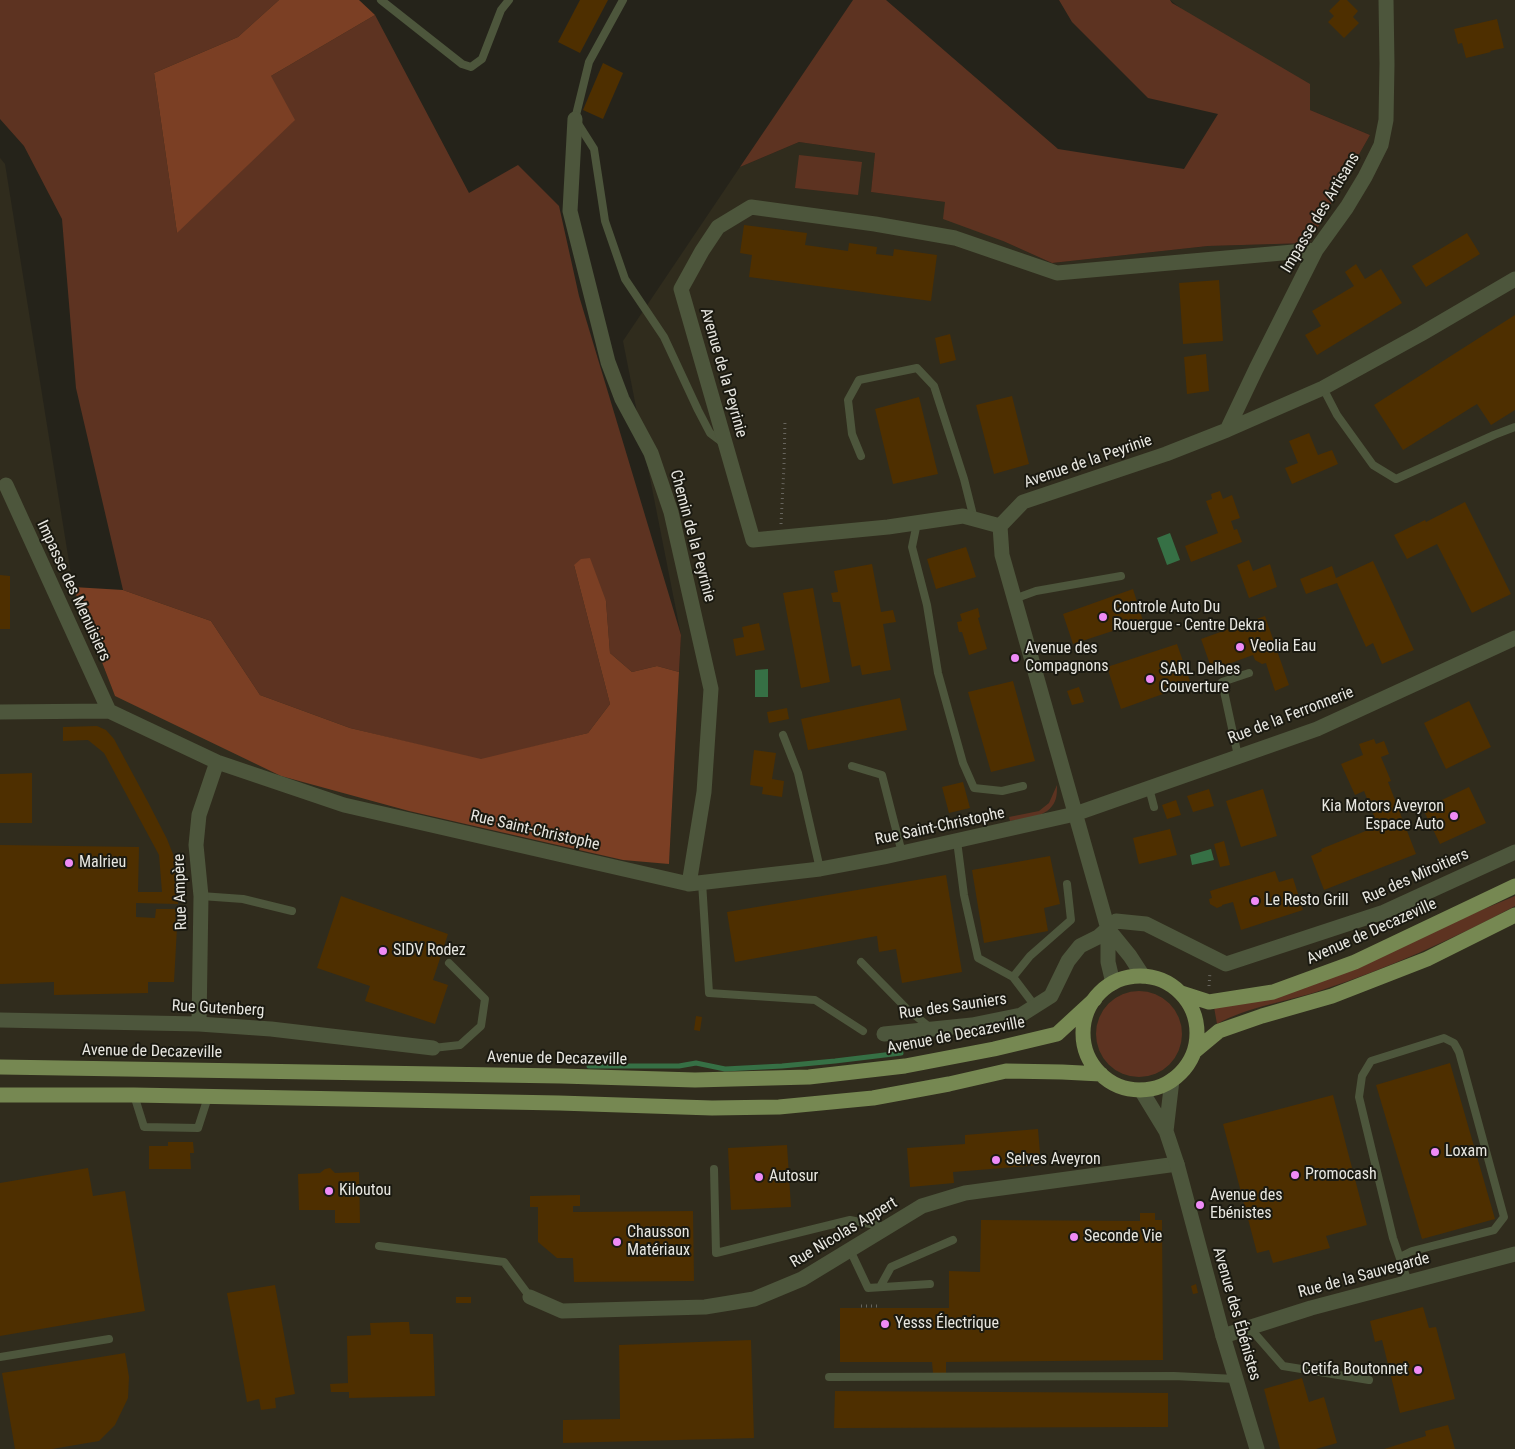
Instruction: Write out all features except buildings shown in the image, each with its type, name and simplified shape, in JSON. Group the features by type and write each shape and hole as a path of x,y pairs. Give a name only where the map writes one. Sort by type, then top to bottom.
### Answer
{"main road":[{"name":"Avenue de Decazeville","path":"1181,993 1208,1002 1273,992 1356,962 1515,886"},
{"path":"1194,1051 1219,1031 1262,1016 1332,996 1428,959 1515,915"},
{"path":"1143,976 1164,981 1181,993 1188,1001 1196,1020 1197,1036 1194,1051 1186,1068 1163,1086 1141,1090 1119,1086 1101,1074 1089,1058 1084,1038 1086,1017 1096,999 1113,983 1143,976"},
{"name":"Avenue de Decazeville","path":"0,1067 695,1080 809,1077 905,1066 994,1050 1057,1034 1096,999"},
{"path":"0,1095 134,1095 559,1103 712,1108 779,1107 874,1098 1006,1071 1101,1074"}],"street":[{"name":"Impasse des Artisans","path":"1227,430 1316,250 1352,199 1381,146 1386,120 1386,0"},
{"name":"Chemin de la Peyrinie","path":"575,119 570,211 608,362 622,399 651,453 671,512 711,689 696,883"},
{"name":"Avenue de la Peyrinie","path":"1316,250 1058,273 955,238 875,224 751,207 718,227 681,289 753,540 888,527 963,516 1000,526 1023,502 1166,454 1227,430 1323,388 1515,279"},
{"name":"Impasse des Menuisiers","path":"6,485 109,711"},
{"path":"1000,526 1002,555 1108,929 1108,962 1113,983"},
{"name":"Rue de la Ferronnerie","path":"1075,814 1317,729 1515,638"},
{"name":"Rue Saint-Christophe","path":"0,712 109,711 217,762 344,806 696,883 820,869 902,853 1075,814"},
{"name":"Rue Ampère","path":"200,1024 201,896 196,845 199,815 217,762"},
{"name":"Rue des Miroitiers","path":"1108,929 1116,920 1146,924 1226,964 1384,912 1515,852"},
{"path":"1108,929 1130,956 1143,976"},
{"name":"Rue des Sauniers","path":"884,1034 972,1025 1021,1015 1051,996 1068,961 1080,946 1098,937 1108,929"},
{"name":"Rue Gutenberg","path":"0,1020 200,1024 271,1029 433,1048"},
{"name":"Avenue des Ébénistes","path":"1166,1131 1172,1080"},
{"name":"Avenue des Ébénistes","path":"1141,1090 1166,1131 1177,1164 1223,1336 1258,1449"},
{"name":"Rue Nicolas Appert","path":"530,1297 562,1311 705,1308 754,1299 802,1279 922,1206 965,1193 1177,1164"},
{"name":"Rue de la Sauvegarde","path":"1223,1336 1311,1308 1515,1254"}],"lane":[{"path":"381,0 462,64 471,67 482,58 501,10 509,0"},
{"name":"Chemin de la Peyrinie","path":"575,119 589,62 624,0"},
{"path":"575,119 594,150 605,221 625,278 664,337 710,433 725,444"},
{"path":"861,456 852,434 848,400 859,380 917,368 934,386 964,479 974,519"},
{"path":"1323,388 1337,416 1373,465 1396,479 1515,427"},
{"path":"917,522 912,547 927,605 938,673 963,763 974,788 1002,791 1023,786"},
{"path":"1014,599 1036,591 1121,576"},
{"path":"1238,756 1222,682 1249,673"},
{"path":"783,735 798,773 820,869"},
{"path":"852,766 882,775 902,853"},
{"path":"1149,788 1154,807"},
{"path":"957,840 964,895 978,958 1013,977 1035,1006"},
{"path":"696,883 709,993 815,1000 863,1031"},
{"path":"1013,977 1030,956 1071,920 1067,884"},
{"path":"201,896 243,899 292,911"},
{"path":"861,962 907,1009 932,1029"},
{"path":"433,1048 460,1045 481,1026 485,999 449,963"},
{"path":"1400,1257 1412,1251 1494,1230 1504,1217 1459,1052 1454,1043 1444,1038 1371,1061 1362,1076 1359,1098 1393,1238 1408,1282"},
{"path":"134,1095 144,1127 198,1128 208,1097"},
{"path":"714,1169 716,1253 850,1220 888,1227"},
{"path":"880,1287 891,1267 953,1240"},
{"path":"379,1246 504,1262 530,1297"},
{"path":"850,1250 868,1288 930,1284"},
{"path":"1249,1327 1283,1366 1369,1380"},
{"path":"0,1357 109,1339"},
{"path":"829,1377 1174,1376 1236,1379"}],"path":[{"path":"781,537 785,420"},
{"path":"1209,992 1210,966"},
{"path":"861,1306 879,1306"}],"shaded area":[{"path":"0,0 279,0 238,37 154,73 177,233 271,76 375,15 469,193 518,165 559,206 579,296 681,635 679,672 657,666 632,672 610,653 606,601 574,565 610,704 588,733 481,760 350,728 260,695 211,621 123,590 76,388 62,219 24,146 0,119"},
{"path":"279,0 359,0 375,15 271,76 295,120 177,233 154,73 238,37"},
{"path":"853,0 886,0 1058,149 1184,169 1218,114 1148,98 1072,22 1059,0 1170,0 1172,3 1310,84 1310,110 1370,135 1309,243 1208,246 1052,263 1003,241 943,219 945,202 871,192 875,153 799,142 740,167"},
{"path":"1170,0 1515,0 1515,1449 0,1449 0,158 5,164 73,587 115,696 669,864 681,635 623,341 740,167 799,142 875,153 871,192 945,202 1003,241 1052,263 1208,246 1309,243 1370,135 1310,110"},
{"path":"799,155 862,162 858,195 795,188"},
{"path":"1170,533 1180,560 1167,565 1157,538"},
{"path":"590,558 606,601 610,653 632,672 657,666 679,672 669,864 623,860 409,811 281,776 115,696 73,587 123,590 211,621 260,695 350,728 481,759 588,733 610,704 574,565 581,559"},
{"path":"768,669 768,697 755,697 755,670"},
{"path":"1057,785 1056,799 1052,807 1047,811 1036,816 1010,821 1009,817 1039,811 1049,803"},
{"path":"1211,849 1214,860 1192,865 1190,855"},
{"path":"1515,896 1515,906 1420,952 1347,981 1309,994 1255,1008 1217,1024 1214,1007 1422,935"},
{"path":"1139,991 1155,994 1163,998 1175,1010 1179,1018 1182,1034 1179,1050 1175,1058 1163,1070 1155,1074 1139,1077 1123,1074 1115,1070 1103,1058 1099,1050 1096,1034 1099,1018 1103,1010 1115,998 1123,994"}],"waterway":[{"path":"589,1066 679,1066 696,1063 725,1069 782,1066 901,1053"}],"place":[{"name":"Controle Auto Du Rouergue - Centre Dekra","path":"1103,617"},
{"name":"Veolia Eau","path":"1240,647"},
{"name":"Avenue des Compagnons","path":"1015,658"},
{"name":"SARL Delbes Couverture","path":"1150,679"},
{"name":"Kia Motors Aveyron Espace Auto","path":"1454,816"},
{"name":"Malrieu","path":"69,863"},
{"name":"Le Resto Grill","path":"1255,901"},
{"name":"SIDV Rodez","path":"383,951"},
{"name":"Loxam","path":"1435,1152"},
{"name":"Selves Aveyron","path":"996,1160"},
{"name":"Promocash","path":"1295,1175"},
{"name":"Autosur","path":"759,1177"},
{"name":"Kiloutou","path":"329,1191"},
{"name":"Avenue des Ebénistes","path":"1200,1205"},
{"name":"Seconde Vie","path":"1074,1237"},
{"name":"Chausson Matériaux","path":"617,1242"},
{"name":"Yesss Électrique","path":"885,1324"},
{"name":"Cetifa Boutonnet","path":"1418,1370"}]}
